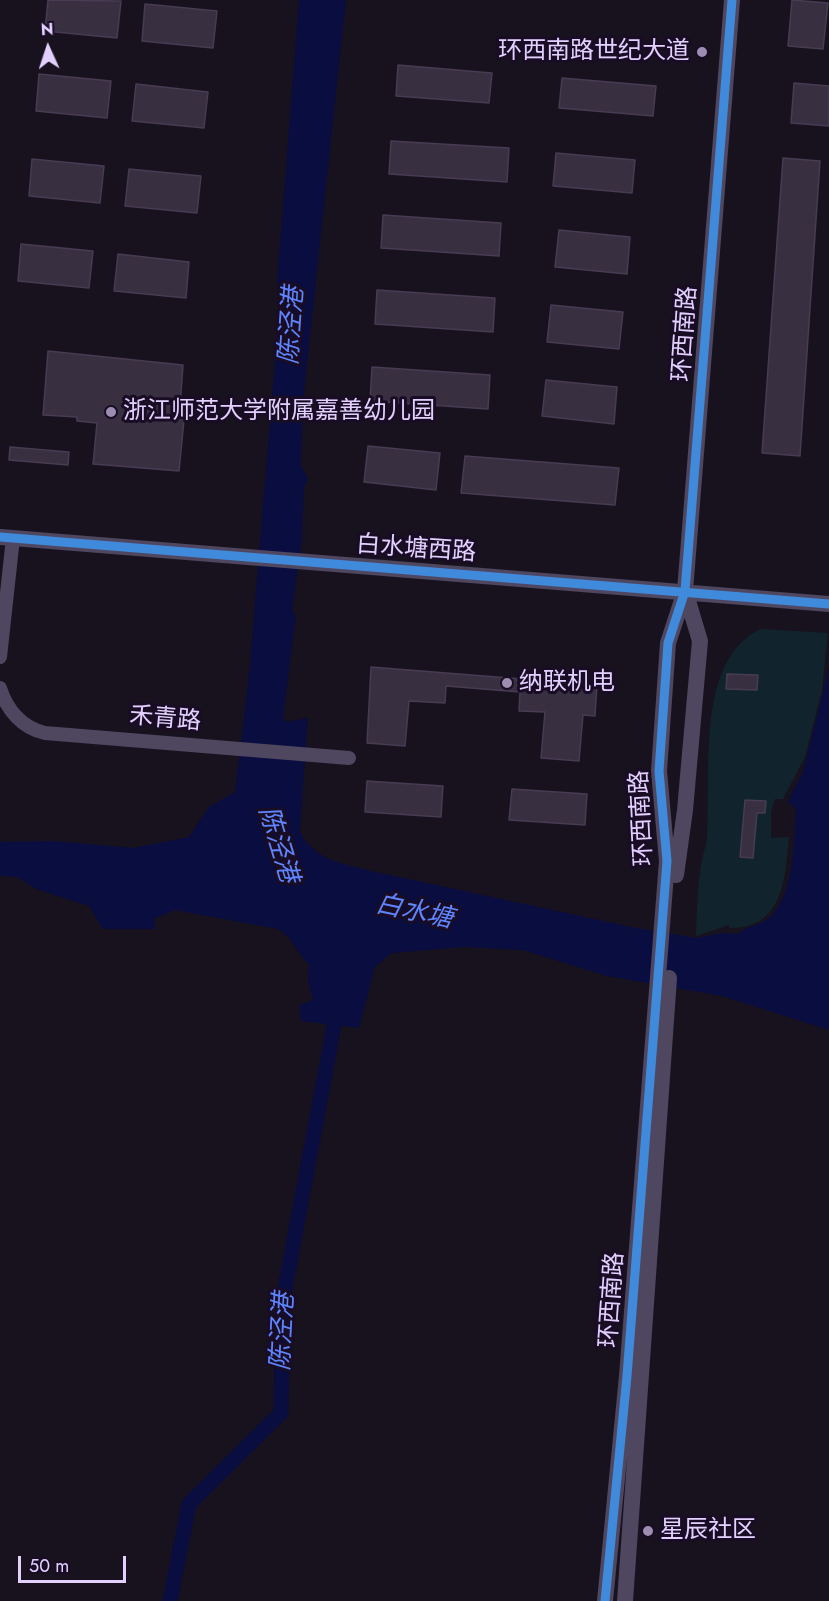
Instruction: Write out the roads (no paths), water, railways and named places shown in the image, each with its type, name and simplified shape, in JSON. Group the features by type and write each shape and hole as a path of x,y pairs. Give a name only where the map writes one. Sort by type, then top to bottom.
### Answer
{"street":[{"name":"环西南路","path":"625,1601 672,861 660,759 668,643 685,591 732,0"},
{"name":"白水塘西路","path":"7,537 829,604"},
{"path":"0,657 7,537"},
{"name":"环西南路","path":"672,861 686,810 700,641 685,591"},
{"name":"禾青路","path":"0,688 13,714 36,731 349,758"},
{"name":"环西南路","path":"604,1601 659,1039"}],"water":[{"name":"白水塘","path":"299,0 346,0 303,402 301,465 308,479 304,487 302,540 292,610 296,617 283,717 286,722 308,718 300,832 306,842 322,855 340,863 371,871 636,928 696,938 722,933 739,934 771,916 785,893 792,865 796,809 788,801 803,772 829,668 829,1030 722,996 607,976 523,950 463,947 392,953 375,967 359,1028 301,1021 299,1005 313,1000 308,980 309,964 287,936 278,929 175,910 154,919 155,929 103,929 89,906 36,889 17,877 0,876 0,842 52,841 134,848 189,837 209,807 235,792 249,674 280,301 277,282"}],"waterway":[{"name":"陈泾港","path":"170,1601 189,1504 281,1413 283,1299 338,1004"}],"place":[{"name":"环西南路世纪大道","path":"702,52"},
{"name":"浙江师范大学附属嘉善幼儿园","path":"111,412"},
{"name":"纳联机电","path":"507,683"},
{"name":"星辰社区","path":"648,1531"}]}
